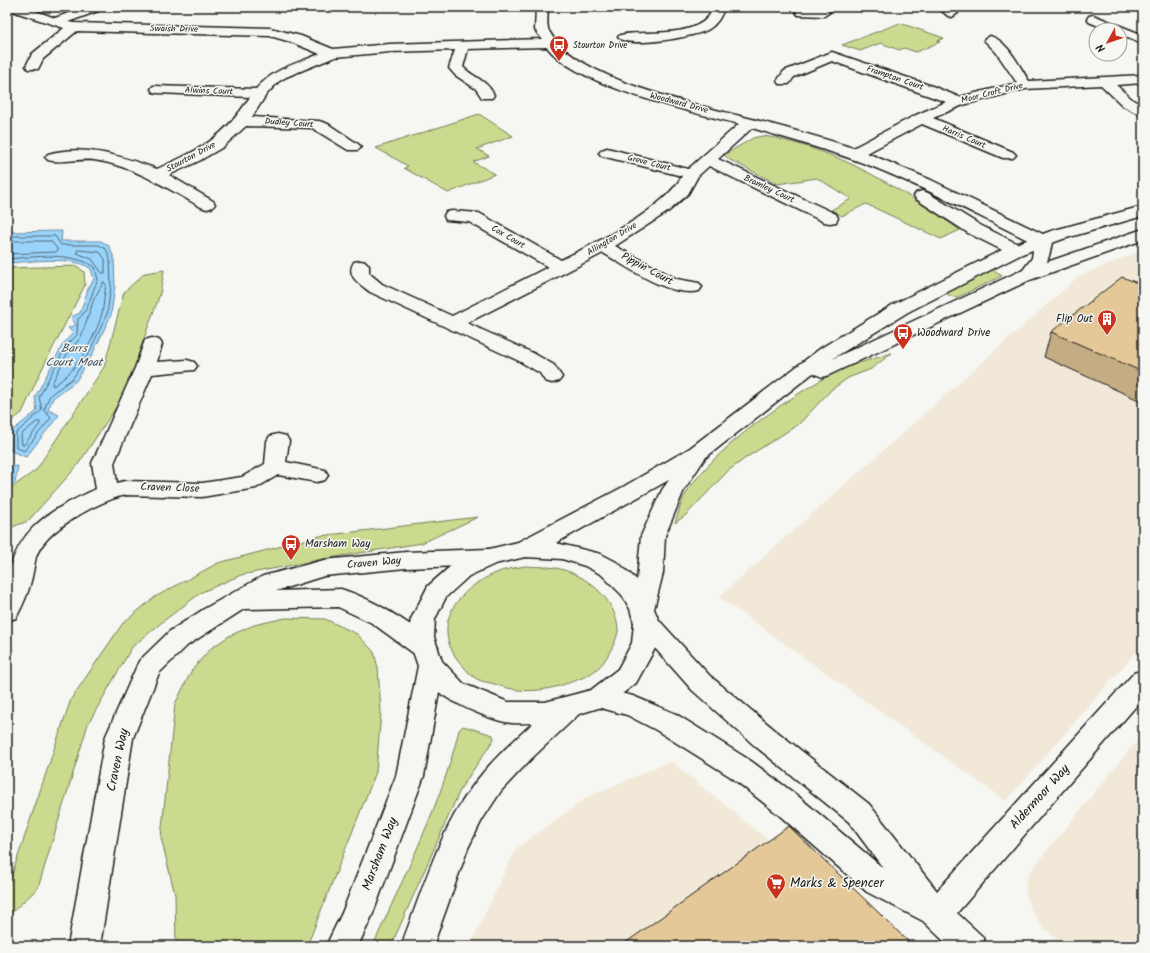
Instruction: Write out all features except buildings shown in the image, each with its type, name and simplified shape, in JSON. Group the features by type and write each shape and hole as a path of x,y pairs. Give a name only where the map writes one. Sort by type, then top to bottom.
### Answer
{"street":[{"name":"Swaish Drive","path":"13,7 54,22 74,27 239,24 284,35 333,53"},
{"path":"54,22 97,7"},
{"name":"Woodward Drive","path":"542,7 541,27 550,43 568,59 587,71 634,91 854,154 918,180 1042,245"},
{"path":"624,37 650,39 691,32 705,26 713,20 719,7"},
{"path":"802,12 822,9 835,18"},
{"path":"1093,19 1100,22"},
{"path":"33,66 37,57 74,27"},
{"path":"1128,33 1143,40"},
{"path":"990,40 1001,49 1025,84"},
{"name":"Stourton Drive","path":"157,175 194,158 218,144 242,121 260,93 273,79 281,74 333,53 390,48 462,47 550,43"},
{"path":"462,47 456,68 461,75 479,83 485,88 487,95"},
{"path":"784,81 789,74 851,49"},
{"name":"Frampton Court","path":"832,56 927,88 958,102"},
{"name":"Moor Croft Drive","path":"854,154 921,118 958,102 1025,84 1143,79"},
{"path":"1104,81 1128,103 1143,112"},
{"name":"Alwins Court","path":"158,89 260,93"},
{"name":"Harris Court","path":"921,118 1008,155"},
{"name":"Dudley Court","path":"242,121 314,124 323,127 353,147"},
{"name":"Allington Drive","path":"451,324 604,246 663,208 682,190 691,174 749,123"},
{"name":"Stourton Drive","path":"53,157 76,153 90,154 124,162 157,175 207,204"},
{"name":"Greve Court","path":"607,153 691,174"},
{"name":"Woodward Drive","path":"854,154 974,229 1016,250"},
{"name":"Bramley Court","path":"708,160 830,218"},
{"path":"525,549 631,492 698,453 776,394 828,352 901,308 1016,250 1042,245 1057,235 1143,211"},
{"name":"Cox Court","path":"452,216 473,217 562,268"},
{"path":"1042,245 1059,249 1081,244 1143,225"},
{"path":"776,394 894,335 1029,274 1143,234"},
{"path":"1029,274 1041,258 1042,245"},
{"name":"Pippin Court","path":"604,246 672,284 693,287"},
{"path":"360,266 360,276 376,288 451,324 526,357 547,369 552,377"},
{"path":"108,492 103,463 144,368 152,344"},
{"path":"144,368 187,366"},
{"path":"278,441 275,467 317,475"},
{"path":"599,698 627,676 645,642 644,616 651,573 654,536 674,490 698,453"},
{"name":"Craven Close","path":"7,612 20,583 25,555 40,533 68,510 108,492 141,487 202,490 248,483 275,467"},
{"path":"489,557 525,549 562,551 593,560 610,569 631,589 644,616 701,683 765,738 859,813 936,914 971,946"},
{"name":"Craven Way","path":"84,946 119,738 148,668 179,638 213,615 272,582 324,568 406,560 489,557"},
{"name":"Marsham Way","path":"342,946 356,916 410,776 428,657 422,637 423,619 437,592 461,570 489,557"},
{"name":"Craven Way","path":"241,600 341,598 381,617 428,657 455,691 506,712 545,713 599,698"},
{"name":"Aldermoor Way","path":"936,914 1143,680"},
{"path":"599,698 633,706 666,722 741,769 789,806 878,882 936,914"},
{"path":"417,946 461,833 482,795 516,755 572,706"}],"shaded area":[{"path":"1143,250 1143,644 1006,801 719,597 1079,276"},
{"path":"1143,734 1143,946 1064,946 1040,923 1029,906 1025,887 1029,873"},
{"path":"670,761 900,946 473,946 475,935 516,849 586,798"}],"green space":[{"path":"900,23 944,38 937,41 940,42 916,52 904,48 899,50 881,43 860,51 842,45"},
{"path":"479,114 513,136 477,149 489,156 473,162 495,174 448,193 404,168 408,166 376,148"},
{"path":"762,136 780,139 820,151 862,169 922,204 960,230 941,239 866,204 842,216 831,210 851,199 817,178 778,184 730,160 724,155 753,138"},
{"path":"77,266 84,272 85,285 39,375 22,413 7,424 7,268"},
{"path":"164,270 160,294 138,355 133,382 77,466 28,521 7,529 7,491 36,470 104,367 124,292 145,273"},
{"path":"992,270 1002,276 958,297 953,297 947,294 947,292"},
{"path":"892,353 871,369 848,378 831,390 799,424 728,471 686,515 675,523 684,497 695,480 729,446 749,429 810,386 835,372"},
{"path":"478,517 422,543 323,559 241,575 202,592 132,647 88,724 38,888 7,917 7,889 71,699 123,623 155,597 218,563 320,536"},
{"path":"525,566 555,568 574,574 592,585 607,600 616,619 618,633 607,657 593,672 559,686 541,690 517,690 476,678 470,674 453,652 448,638 447,625 451,612 458,600 481,580 499,572"},
{"path":"285,618 325,619 357,634 374,652 378,668 381,712 376,772 307,946 176,946 175,895 161,837 175,704 192,670 210,649 229,636 254,625"},
{"path":"463,726 493,735 494,739 461,788 391,946 373,946 421,840 442,786 459,730"}],"water":[{"name":"Barrs Court Moat","path":"62,231 61,241 101,241 109,246 114,258 115,286 111,315 92,355 76,381 53,398 48,410 59,415 26,457 11,451 12,431 37,411 35,397 63,344 73,333 68,328 76,325 71,317 80,313 88,289 94,279 91,269 74,262 51,260 7,263 7,232"},
{"path":"18,466 15,483 7,487 7,467"}],"place":[{"name":"Stourton Drive","path":"559,62"},
{"name":"Flip Out","path":"1107,336"},
{"name":"Woodward Drive","path":"903,350"},
{"name":"Marsham Way","path":"291,561"},
{"name":"Marks & Spencer","path":"776,900"}]}
